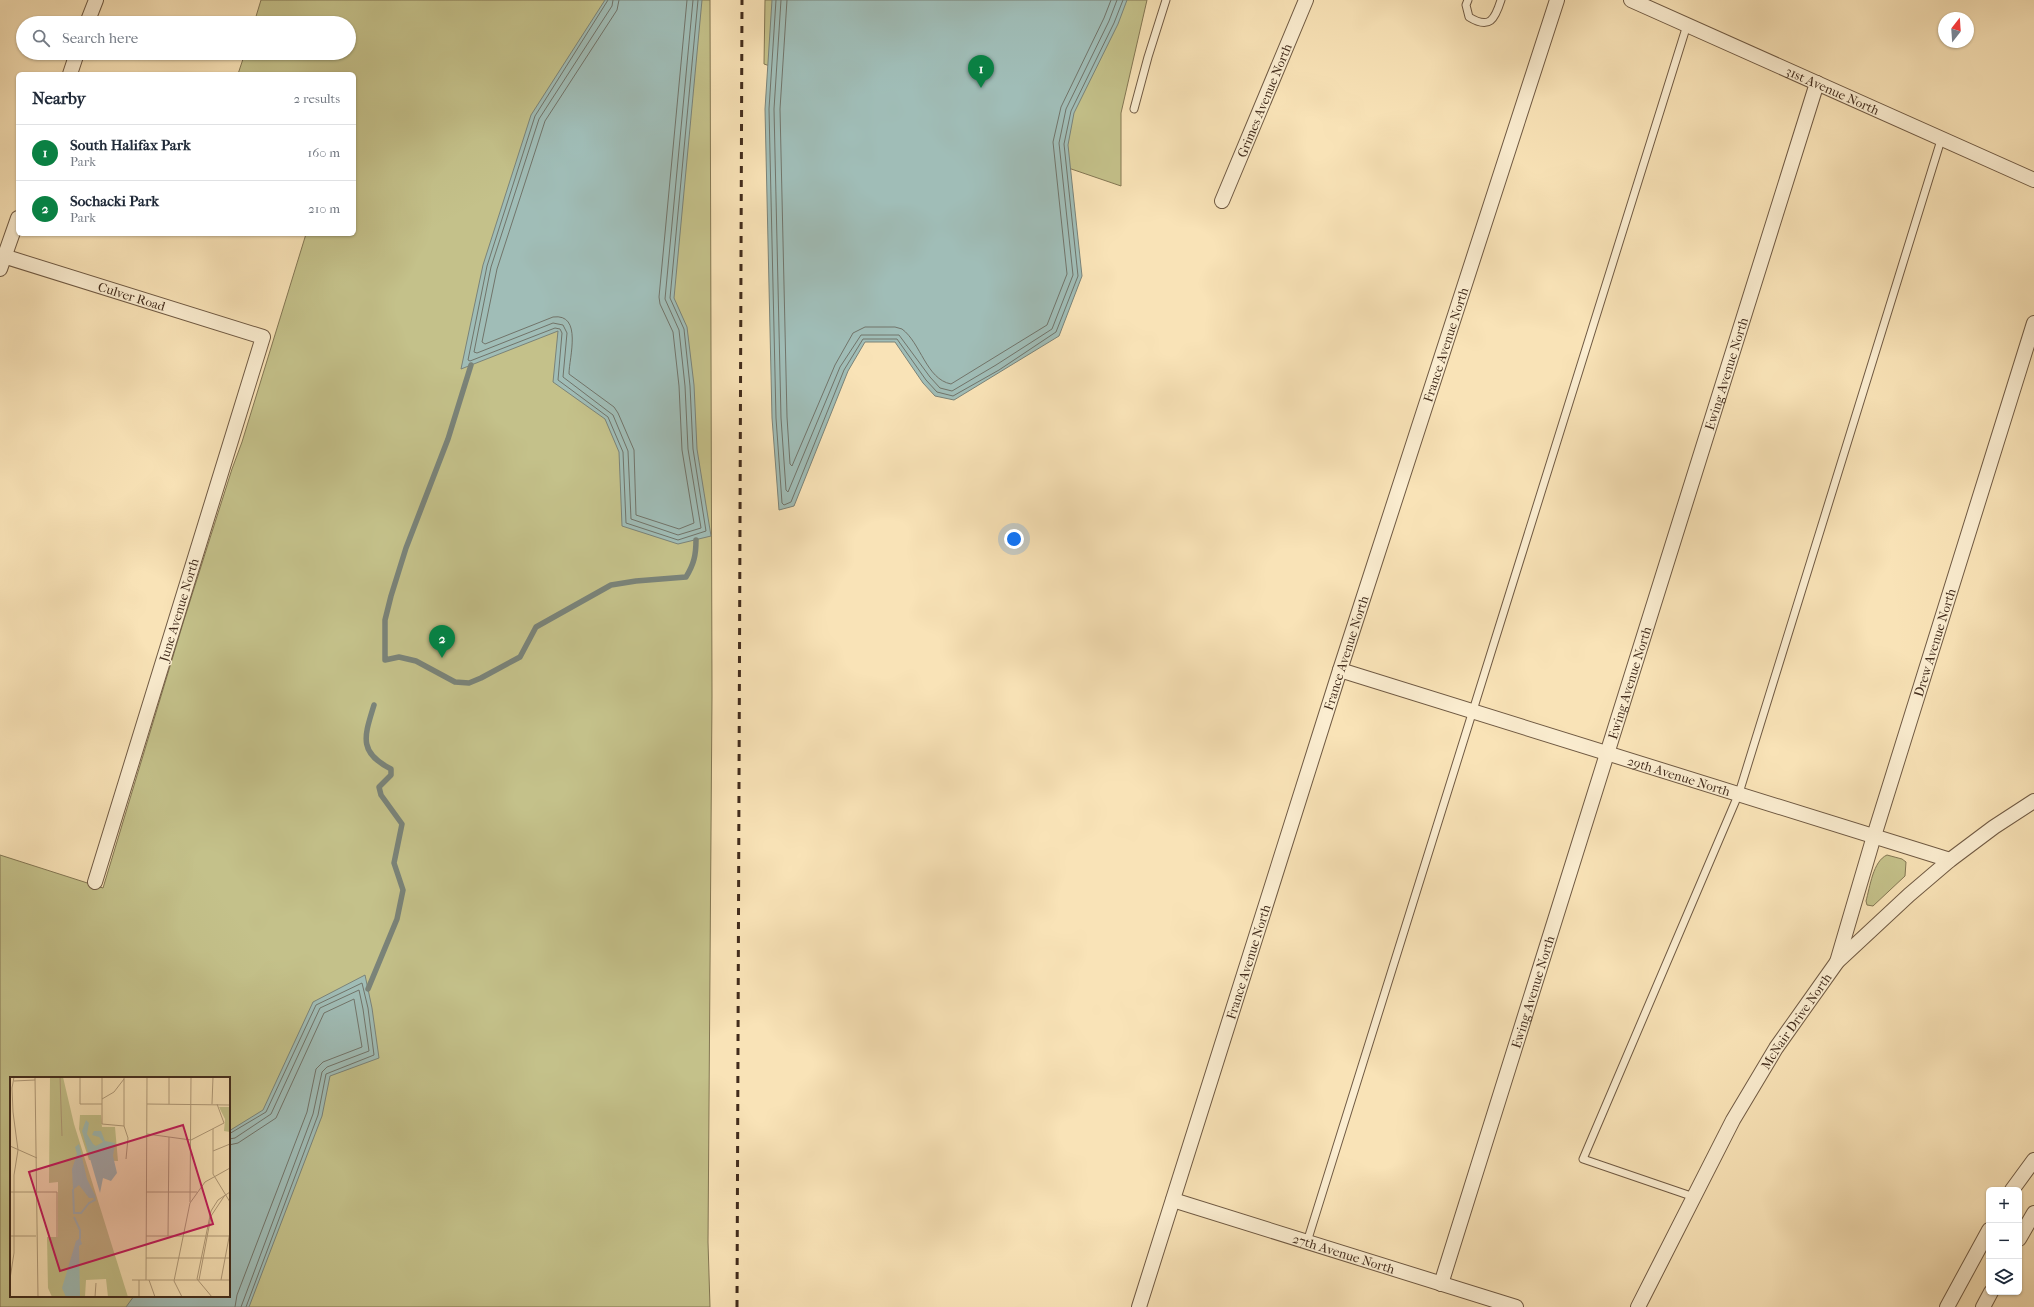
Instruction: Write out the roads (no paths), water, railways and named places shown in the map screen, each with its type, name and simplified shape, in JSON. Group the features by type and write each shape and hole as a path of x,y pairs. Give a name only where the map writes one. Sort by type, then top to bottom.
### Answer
{"street":[{"path":"90,16 96,0"},
{"name":"Grimes Avenue North","path":"1222,201 1306,0"},
{"name":"France Avenue North","path":"1139,1307 1340,670 1557,0"},
{"name":"31st Avenue North","path":"1631,0 1817,82 1941,140 2034,180"},
{"path":"71,72 75,60"},
{"name":"Ewing Avenue North","path":"1441,1284 1606,752 1817,82"},
{"path":"1,260 16,223"},
{"name":"Culver Road","path":"1,260 263,337"},
{"name":"Drew Avenue North","path":"1837,962 1874,836 2034,323"},
{"name":"June Avenue North","path":"94,882 263,337"},
{"name":"29th Avenue North","path":"1340,670 1739,793 1950,860"},
{"name":"McNair Drive North","path":"1638,1307 1733,1120 1776,1048 1837,962 1909,895 1950,860 2033,799"},
{"path":"2014,1187 2034,1160"},
{"name":"27th Avenue North","path":"1173,1200 1516,1307"},
{"path":"2022,1234 2034,1213"},
{"path":"1947,1307 1986,1236"},
{"path":"1983,1307 1989,1295"}],"lane":[{"path":"1134,109 1148,57 1166,0"},
{"path":"1468,0 1466,5 1469,17 1485,23 1492,21 1495,17 1502,0"},
{"path":"1307,1242 1686,25"},
{"path":"1694,1196 1582,1159 1739,793 1941,140"}],"water":[{"path":"605,0 702,0 674,298 687,327 694,385 697,449 711,536 678,544 622,526 619,452 605,419 553,382 558,331 461,369 483,265 531,115"},
{"path":"772,0 1127,0 1118,24 1074,113 1068,145 1082,276 1059,336 954,400 935,396 923,383 895,342 865,342 848,371 794,506 779,510 772,418 765,109"},
{"path":"365,975 372,1008 379,1058 330,1076 322,1116 249,1307 126,1307 133,1297 230,1297 230,1130 263,1110 313,1002"}],"waterway":[{"path":"471,365 448,439 406,548 391,596 385,620 385,660 399,657 416,661 455,682 469,683 520,657 536,627 611,585 636,581 686,577 694,559 696,540"},
{"path":"368,989 397,919 403,890 394,863 402,824 381,795 379,787 391,775 391,769 380,763 373,756 368,749 366,742 366,734 374,705"}],"railway":[{"path":"737,1307 742,0"}],"place":[{"name":"South Halifax Park","path":"981,88"},
{"name":"Sochacki Park","path":"442,658"}]}
